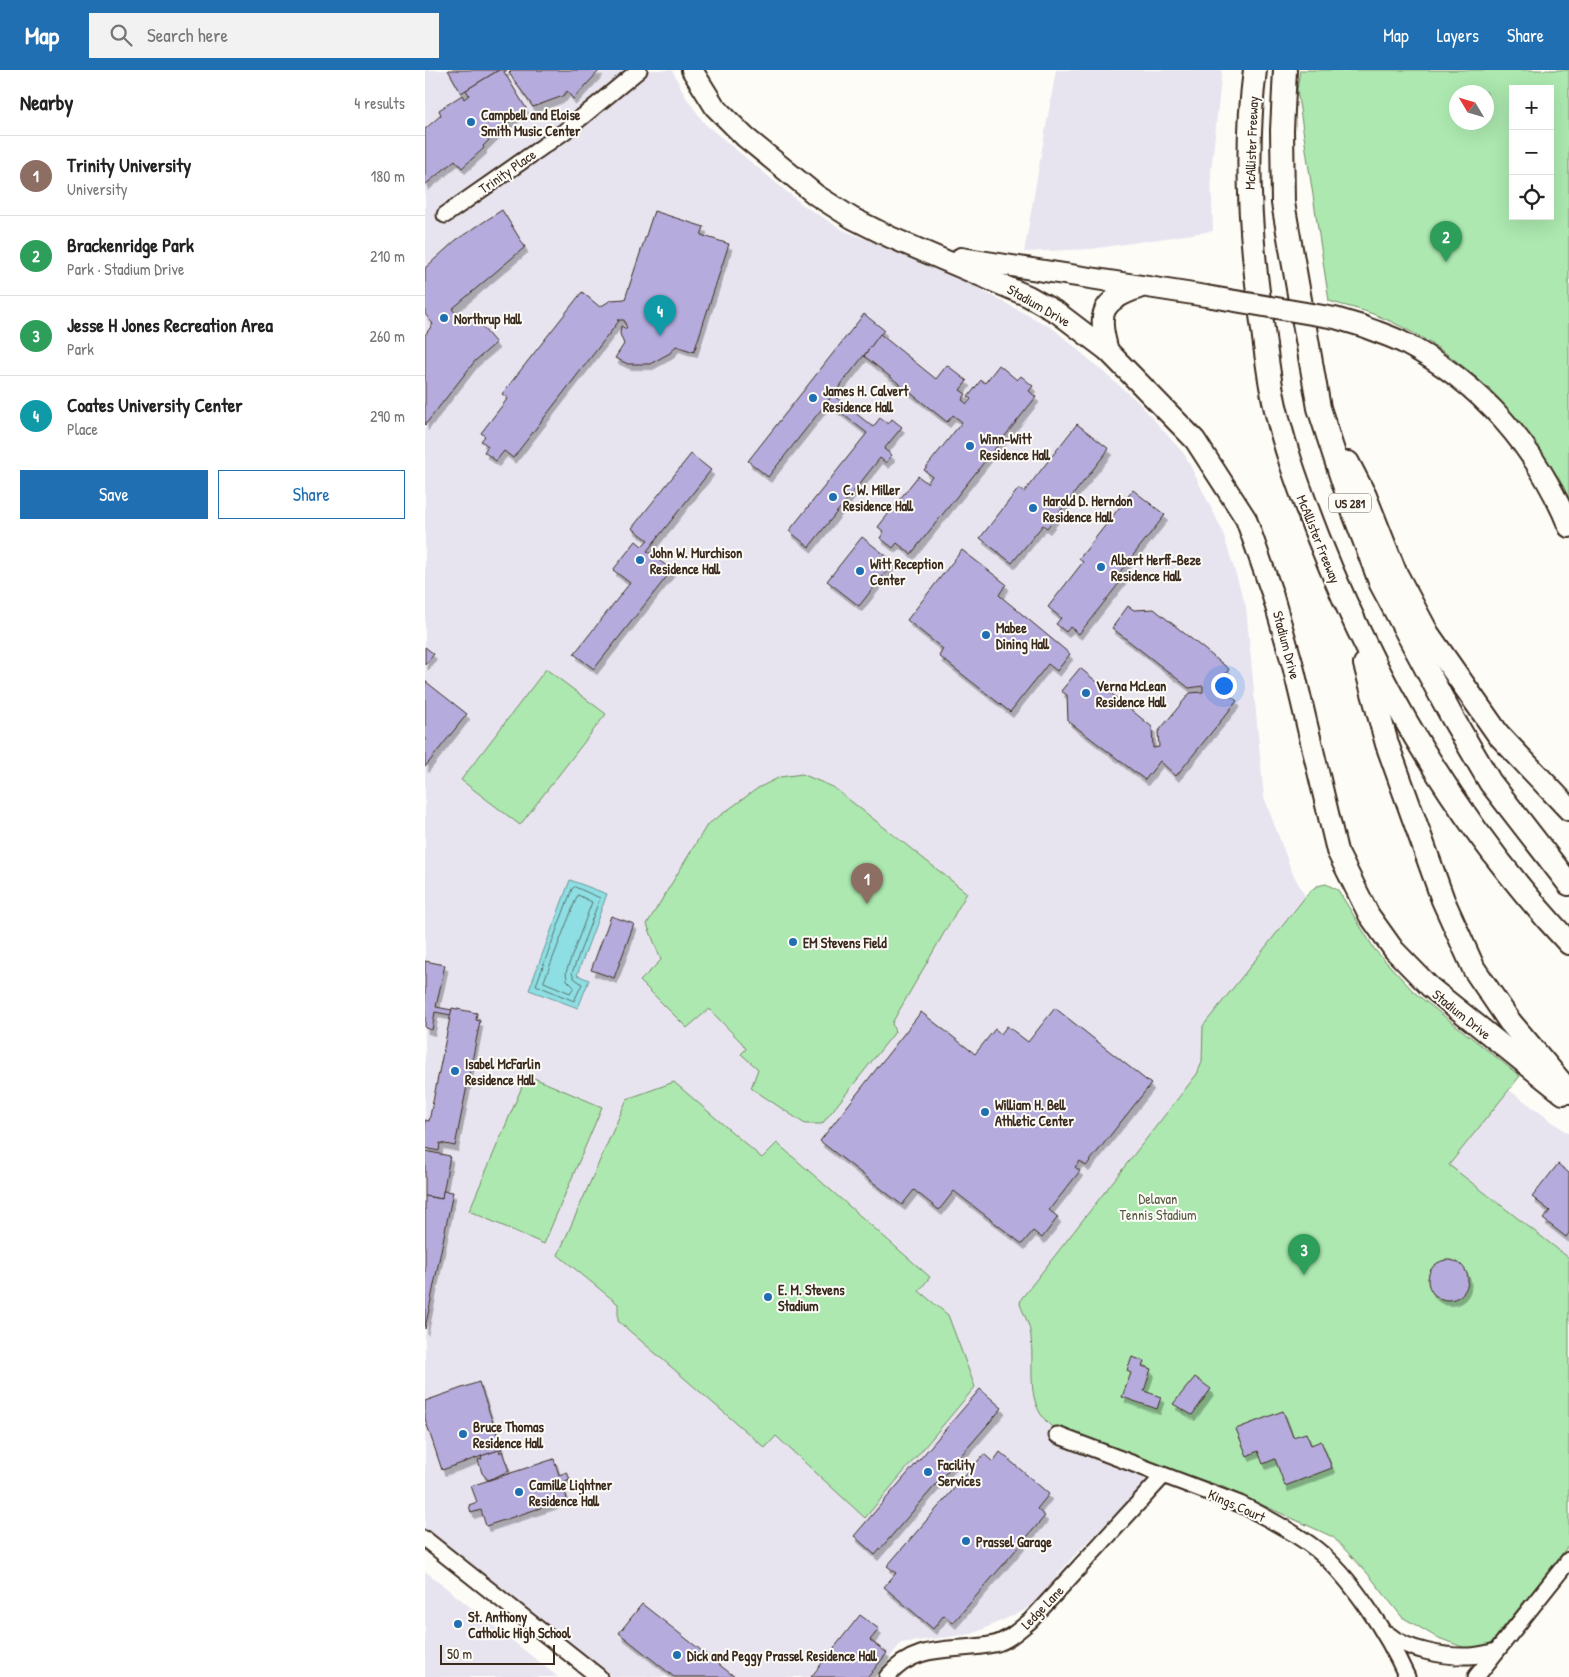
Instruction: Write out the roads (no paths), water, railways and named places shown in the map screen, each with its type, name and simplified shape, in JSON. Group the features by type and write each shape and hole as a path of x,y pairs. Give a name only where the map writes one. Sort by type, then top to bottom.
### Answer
{"highway":[{"name":"McAllister Freeway","path":"1255,70 1250,131 1249,188 1252,245 1271,387 1296,480 1352,620 1413,736 1465,816 1535,907 1569,943"},
{"name":"US 281","path":"1285,70 1282,130 1283,203 1319,408 1349,500 1381,584 1443,700 1490,782 1569,884"},
{"path":"1319,408 1365,496 1395,572 1428,634 1498,734 1569,809"},
{"path":"1352,620 1387,744 1443,900 1470,960 1510,1022 1569,1092"}],"main road":[{"name":"Stadium Drive","path":"692,70 715,107 745,137 816,195 852,218 890,237 1028,296 1058,312 1107,351 1195,440 1246,518 1273,593 1293,666 1337,851 1369,915 1394,950 1430,987 1569,1098"},
{"name":"Stadium Drive","path":"930,253 1335,318 1362,326 1404,343 1458,378 1494,408 1542,470 1569,527"},
{"path":"1107,351 1102,331 1102,317 1107,306 1117,296 1141,287"}],"street":[{"name":"Trinity Place","path":"445,215 565,131 639,70"},
{"name":"Kings Court","path":"1057,1435 1240,1504 1267,1518 1317,1550 1336,1568 1381,1628 1391,1643 1407,1677"},
{"name":"Ledge Lane","path":"887,1677 896,1666 916,1654 996,1644 1015,1633 1030,1621 1163,1476"},
{"path":"425,1539 599,1677"},
{"path":"1476,1677 1569,1560"},
{"name":"Kings Court","path":"1381,1628 1398,1643 1422,1650 1470,1656 1496,1651"}],"water":[{"path":"570,880 607,894 577,975 589,980 578,1008 529,990"}],"place":[{"name":"Campbell and Eloise Smith Music Center","path":"471,122"},
{"name":"Brackenridge Park","path":"1446,262"},
{"name":"Northrup Hall","path":"444,318"},
{"name":"Coates University Center","path":"660,336"},
{"name":"James H. Calvert Residence Hall","path":"813,398"},
{"name":"Winn-Witt Residence Hall","path":"970,446"},
{"name":"C. W. Miller Residence Hall","path":"833,497"},
{"name":"Harold D. Herndon Residence Hall","path":"1033,508"},
{"name":"John W. Murchison Residence Hall","path":"640,560"},
{"name":"Albert Herff-Beze Residence Hall","path":"1101,567"},
{"name":"Witt Reception Center","path":"860,571"},
{"name":"Mabee Dining Hall","path":"986,635"},
{"name":"Verna McLean Residence Hall","path":"1086,693"},
{"name":"Trinity University","path":"867,904"},
{"name":"EM Stevens Field","path":"793,942"},
{"name":"Isabel McFarlin Residence Hall","path":"455,1071"},
{"name":"William H. Bell Athletic Center","path":"985,1112"},
{"name":"Jesse H Jones Recreation Area","path":"1304,1275"},
{"name":"E. M. Stevens Stadium","path":"768,1297"},
{"name":"Bruce Thomas Residence Hall","path":"463,1434"},
{"name":"Facility Services","path":"928,1472"},
{"name":"Camille Lightner Residence Hall","path":"519,1492"},
{"name":"Prassel Garage","path":"966,1541"},
{"name":"St. Anthony Catholic High School","path":"458,1624"},
{"name":"Dick and Peggy Prassel Residence Hall","path":"677,1655"}],"park label":[{"name":"Delavan Tennis Stadium","path":"1158,1206"}]}
